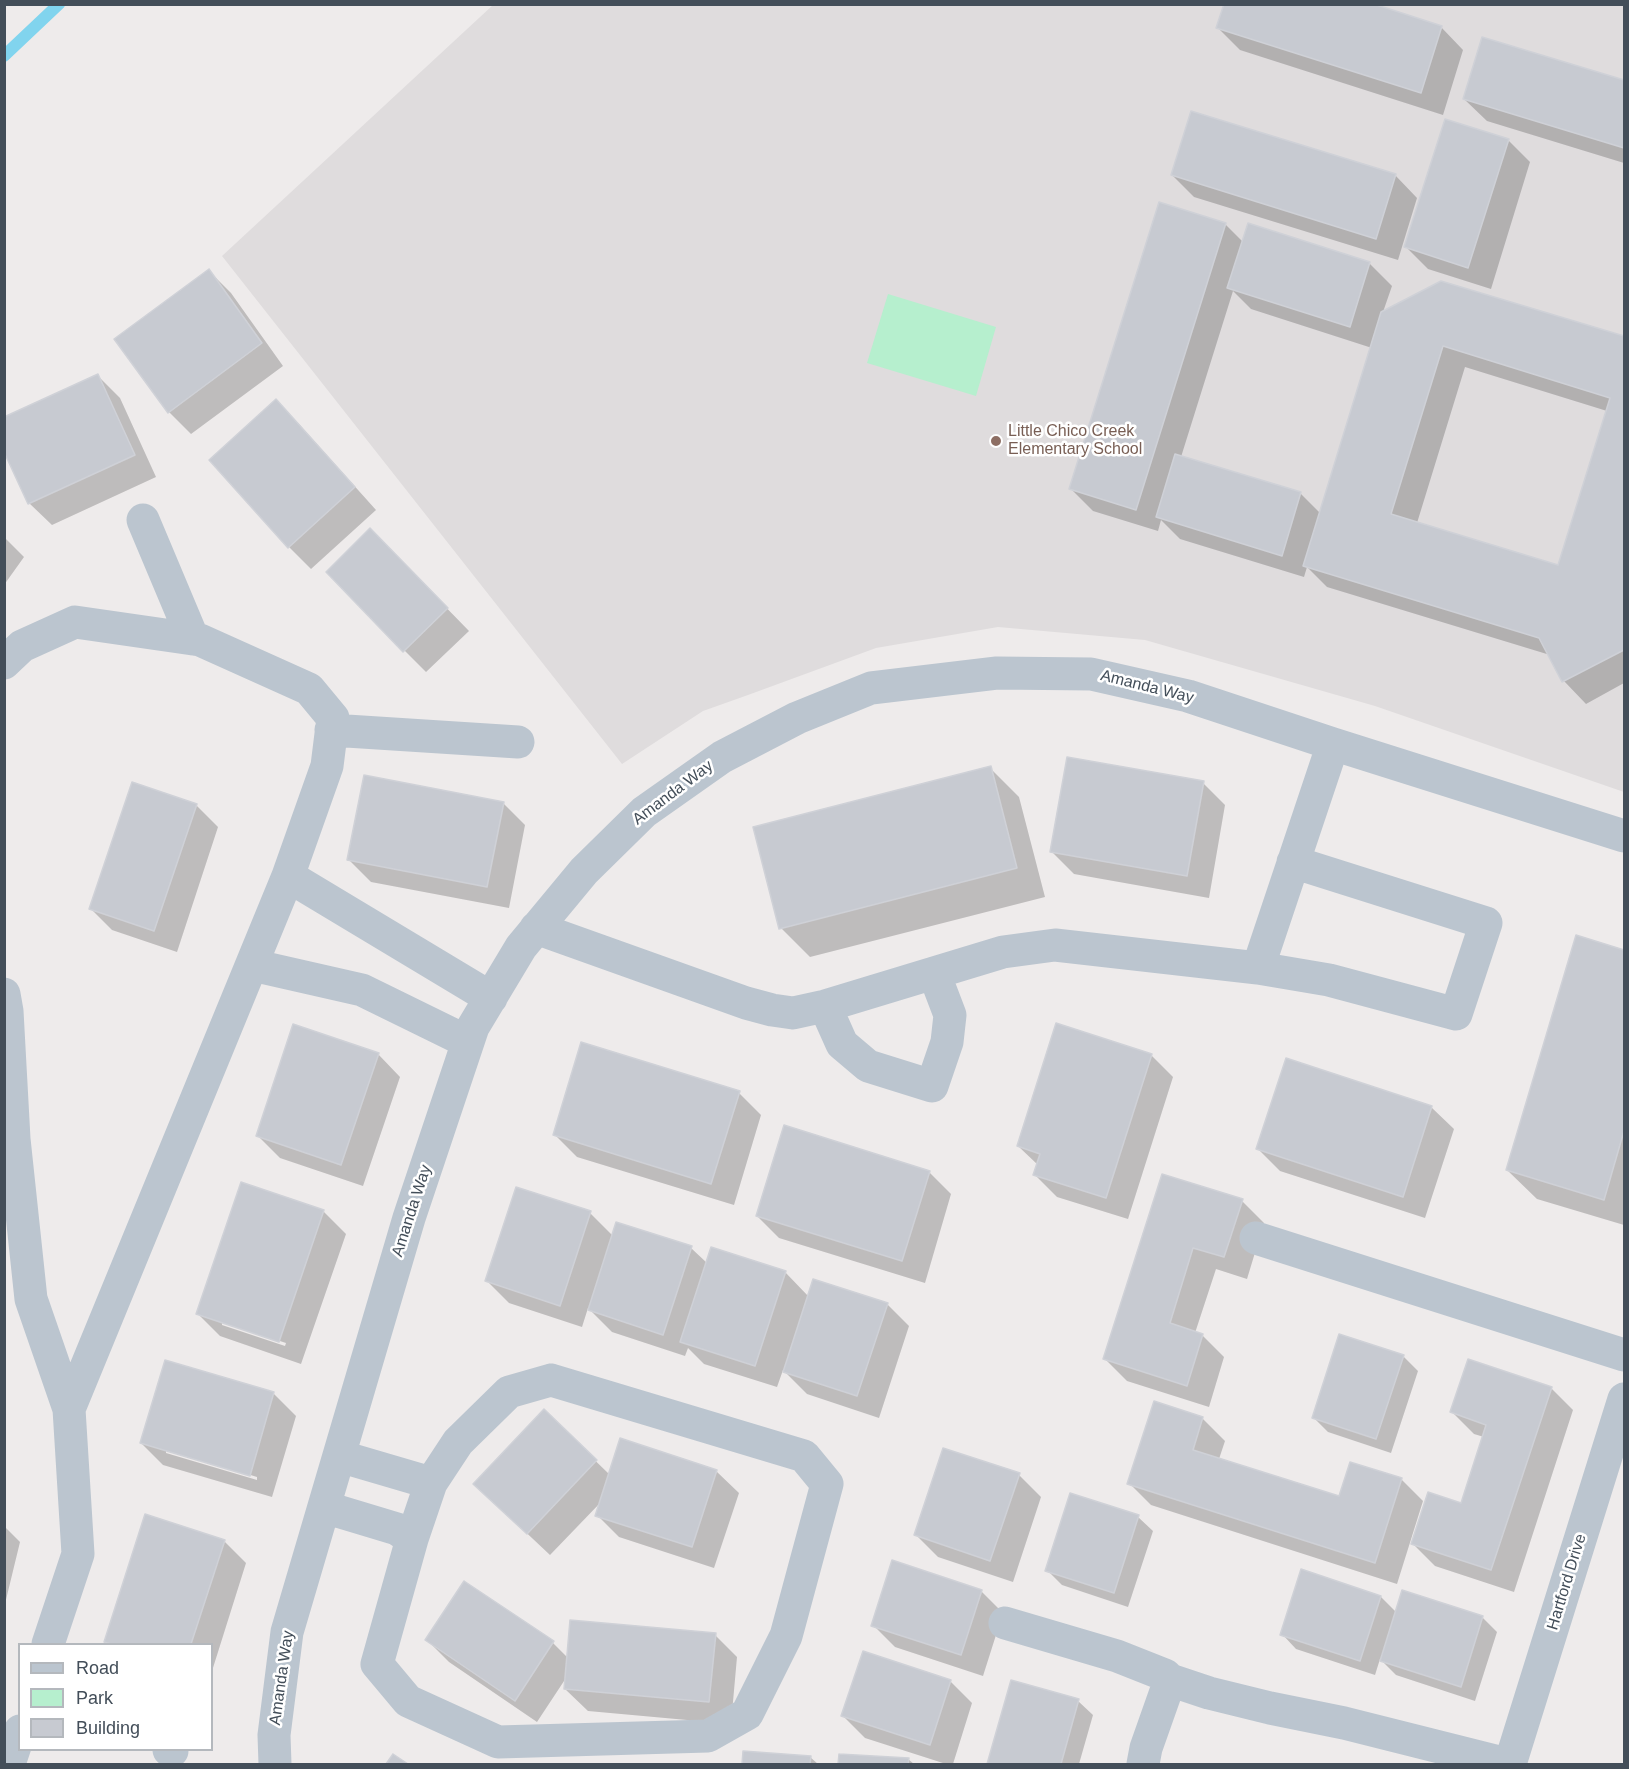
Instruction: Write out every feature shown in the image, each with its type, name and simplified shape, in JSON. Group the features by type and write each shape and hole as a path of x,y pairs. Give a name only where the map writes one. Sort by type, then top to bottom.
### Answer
{"street":[{"path":"143,520 193,639"},
{"path":"4,663 22,646 75,622 200,640 309,689 333,718 327,766 288,876 69,1409"},
{"name":"Amanda Way","path":"275,1764 274,1735 287,1632 409,1218 472,1027 521,947 584,871 644,812 722,757 797,718 871,688 997,673 1091,674 1188,696 1624,836"},
{"path":"331,730 518,742"},
{"path":"1258,968 1333,744"},
{"path":"536,928 746,1003 793,1013 825,1006 1003,952 1055,945 1258,968 1329,980 1456,1014 1485,923 1293,862"},
{"path":"288,876 491,998"},
{"path":"252,965 362,990 468,1041"},
{"path":"825,1006 842,1044 868,1066 932,1086 947,1042 950,1015 934,973"},
{"path":"5,1005 14,1138 31,1299 69,1409 78,1554 48,1643"},
{"path":"1256,1238 1624,1354"},
{"path":"551,1380 804,1456 827,1484 786,1636 747,1714 708,1736 498,1742 408,1701 377,1664 412,1539 431,1483 458,1442 509,1392 551,1380"},
{"name":"Hartford Drive","path":"1509,1764 1624,1399"},
{"path":"339,1456 431,1483"},
{"path":"324,1507 397,1529 412,1539"},
{"path":"1005,1623 1117,1656 1165,1675 1170,1680 1209,1693 1344,1723 1509,1764"},
{"path":"1143,1764 1146,1748 1170,1680"},
{"path":"9,1764 18,1737"}],"shaded area":[{"name":"Little Chico Creek Elementary School","path":"493,5 1624,5 1624,792 1375,706 1145,640 998,627 876,648 703,711 622,764 222,256"}],"green space":[{"path":"888,294 996,327 976,396 867,363"}],"building":[{"path":"1224,4 1374,4 1442,26 1421,93 1216,28"},
{"path":"1482,37 1624,80 1624,148 1463,99"},
{"path":"1191,111 1396,174 1376,239 1171,175"},
{"path":"1445,119 1509,139 1468,268 1404,247"},
{"path":"1159,202 1226,223 1136,510 1069,489"},
{"path":"1248,223 1370,262 1350,327 1227,288"},
{"path":"209,269 262,343 168,413 114,339"},
{"path":"1441,281 1624,336 1624,650 1562,682 1539,638 1303,566 1381,312","holes":["1443,346 1610,398 1558,565 1391,514"]},
{"path":"98,374 135,455 28,504 4,452 4,417"},
{"path":"276,399 355,487 288,548 209,460"},
{"path":"1175,454 1301,492 1282,556 1156,517"},
{"path":"370,528 448,608 403,652 326,572"},
{"path":"1067,757 1204,781 1187,876 1050,852"},
{"path":"991,766 1017,868 779,929 753,827"},
{"path":"364,775 504,802 487,887 347,860"},
{"path":"132,782 197,804 154,931 89,909"},
{"path":"1576,935 1624,950 1624,1131 1604,1200 1506,1170"},
{"path":"1056,1023 1152,1054 1106,1198 1033,1175 1040,1154 1017,1146"},
{"path":"293,1024 379,1053 341,1165 256,1136"},
{"path":"581,1042 740,1091 711,1184 553,1135"},
{"path":"1286,1058 1432,1106 1403,1197 1256,1149"},
{"path":"784,1125 930,1171 902,1261 756,1216"},
{"path":"1162,1174 1243,1199 1224,1257 1193,1248 1170,1323 1203,1334 1187,1386 1103,1359"},
{"path":"241,1182 324,1210 279,1342 196,1314"},
{"path":"516,1187 591,1211 560,1306 485,1281"},
{"path":"616,1222 692,1246 663,1335 588,1310"},
{"path":"711,1247 786,1271 755,1366 680,1342"},
{"path":"813,1279 888,1303 857,1396 783,1372"},
{"path":"1339,1334 1404,1355 1376,1439 1312,1418"},
{"path":"1468,1359 1552,1387 1491,1570 1411,1544 1428,1492 1461,1503 1486,1425 1450,1412"},
{"path":"165,1360 274,1392 250,1476 140,1443"},
{"path":"1154,1401 1203,1417 1193,1450 1339,1496 1350,1462 1402,1478 1375,1563 1127,1484"},
{"path":"544,1409 597,1460 527,1534 473,1484"},
{"path":"620,1438 717,1470 692,1547 595,1516"},
{"path":"943,1448 1020,1473 990,1561 914,1535"},
{"path":"1070,1493 1139,1515 1114,1593 1045,1571"},
{"path":"145,1514 225,1540 191,1643 104,1642"},
{"path":"892,1560 982,1590 961,1655 871,1626"},
{"path":"1301,1569 1381,1596 1360,1661 1280,1635"},
{"path":"464,1581 554,1641 515,1701 425,1640"},
{"path":"1402,1590 1483,1616 1461,1687 1380,1661"},
{"path":"570,1620 716,1633 709,1702 564,1689"},
{"path":"863,1651 951,1680 930,1745 841,1716"},
{"path":"1011,1680 1079,1699 1061,1764 987,1764"},
{"path":"743,1751 811,1756 810,1764 742,1764"},
{"path":"393,1754 408,1764 386,1764"},
{"path":"839,1754 909,1758 908,1764 838,1764"}],"waterway":[{"path":"4,56 59,4"}],"place":[{"name":"Little Chico Creek Elementary School","path":"996,441"}]}
